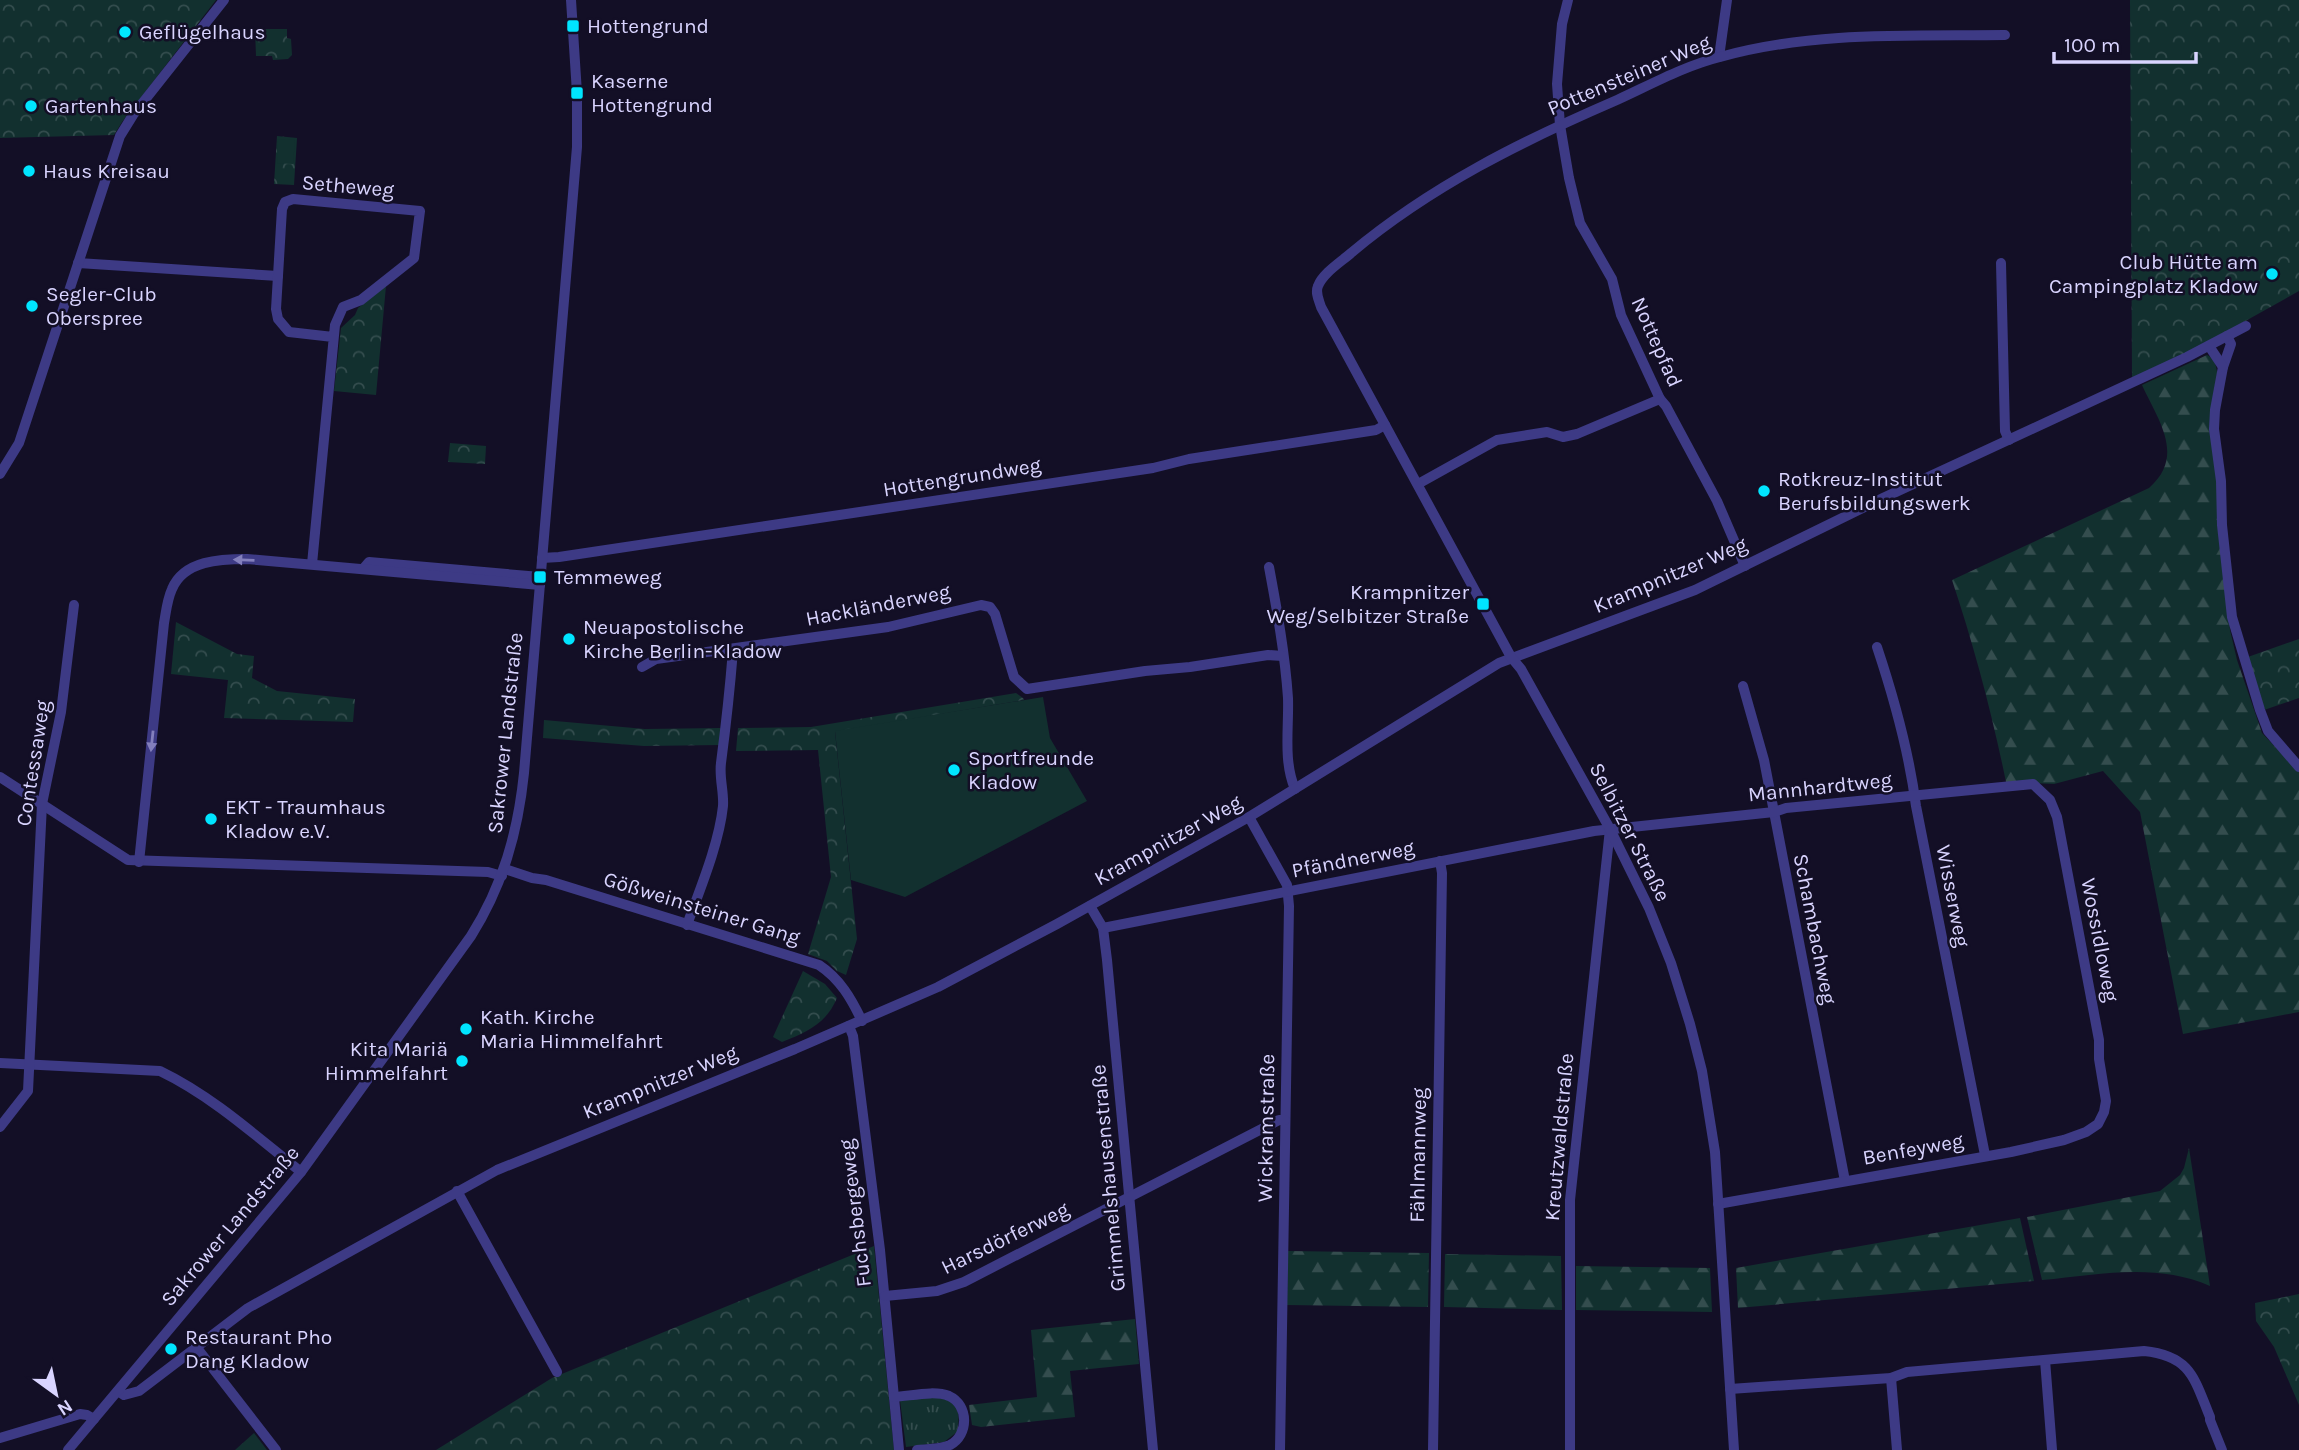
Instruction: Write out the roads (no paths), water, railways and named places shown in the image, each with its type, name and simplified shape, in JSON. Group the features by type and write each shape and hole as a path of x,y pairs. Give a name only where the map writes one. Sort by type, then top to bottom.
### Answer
{"street":[{"path":"0,474 19,443 122,132 161,78 192,43 224,0"},
{"name":"Sakrower Landstraße","path":"68,1450 302,1172 471,936 483,917 503,872 515,836 521,802 577,147 577,93 571,0"},
{"name":"Nottepfad","path":"1568,0 1558,57 1557,93 1559,125 1580,223 1612,279 1622,315 1660,399 1704,476 1745,566"},
{"path":"1719,57 1727,0"},
{"name":"Pottensteiner Weg","path":"1317,287 1333,268 1368,239 1432,193 1491,158 1559,125 1719,57 1807,40 1849,37 2005,36"},
{"name":"Setheweg","path":"312,564 335,325 343,307 361,300 414,258 420,211 293,199 285,202 282,209 276,309 278,318 289,332 297,335 333,337"},
{"path":"78,263 278,276"},
{"path":"2001,263 2005,431 2009,440"},
{"name":"Selbitzer Straße","path":"1317,287 1321,307 1511,657 1521,669 1610,829 1660,935 1690,1024 1702,1071 1712,1131 1734,1450"},
{"name":"Krampnitzer Weg","path":"118,1391 124,1395 139,1391 248,1308 497,1170 862,1021 938,987 1249,817 1511,657 1695,590 2246,326"},
{"path":"2227,336 2231,344 2214,410 2214,429 2232,617 2268,731 2299,768"},
{"path":"2209,346 2223,367"},
{"path":"1418,484 1497,440 1547,432 1563,437 1577,434 1660,399"},
{"name":"Hottengrundweg","path":"542,558 1153,468 1376,430 1385,425"},
{"path":"139,862 167,603 174,584 189,570 213,561 247,559 540,581"},
{"path":"1269,567 1287,697 1289,774 1296,789"},
{"name":"Contessaweg","path":"0,1127 28,1091 41,804 61,712 74,605"},
{"name":"Hackländerweg","path":"642,667 656,659 887,627 986,605 995,614 1014,677 1027,689 1268,655 1283,656"},
{"name":"Wisserweg","path":"1877,647 1897,714 1985,1155"},
{"path":"687,925 715,842 723,803 720,789 721,764 733,650"},
{"name":"Schambachweg","path":"1743,686 1764,760 1845,1181"},
{"name":"Gößweinsteiner Gang","path":"0,777 128,860 503,872 654,913 819,965 849,994 862,1021"},
{"name":"Mannhardtweg","path":"1610,829 1786,808 2033,784"},
{"name":"Wossidloweg","path":"2033,784 2050,800 2057,817 2099,1040 2099,1059 2106,1101 2104,1112"},
{"name":"Wickramstraße","path":"1249,817 1287,885 1288,892 1280,1450"},
{"name":"Pfändnerweg","path":"1102,928 1610,829"},
{"name":"Kreutzwaldstraße","path":"1570,1450 1570,1200 1610,829"},
{"name":"Fählmannweg","path":"1433,1450 1442,873 1440,861"},
{"name":"Grimmelshausenstraße","path":"1090,906 1102,928 1153,1450"},
{"name":"Fuchsbergeweg","path":"849,1026 853,1036 900,1450"},
{"path":"0,1063 160,1071 207,1098 302,1172"},
{"name":"Benfeyweg","path":"1718,1204 2021,1150 2075,1137 2098,1125 2104,1112"},
{"name":"Harsdörferweg","path":"884,1296 937,1291 964,1282 1279,1120 1285,1120"},
{"path":"457,1191 557,1372"},
{"path":"197,1348 276,1450"},
{"path":"1730,1389 1891,1378 1907,1372 2144,1351 2174,1357 2184,1365 2196,1382 2222,1450"},
{"path":"2045,1360 2053,1450"},
{"path":"1891,1378 1898,1450"},
{"path":"894,1396 939,1394 949,1396 961,1407 964,1425 961,1435 954,1442 947,1446 917,1450"},
{"path":"0,1437 80,1414 94,1419"}],"place":[{"name":"Hottengrund","path":"573,26"},
{"name":"Geflügelhaus","path":"125,32"},
{"name":"Kaserne Hottengrund","path":"577,93"},
{"name":"Gartenhaus","path":"31,106"},
{"name":"Haus Kreisau","path":"29,171"},
{"name":"Club Hütte am Campingplatz Kladow","path":"2272,274"},
{"name":"Segler-Club Oberspree","path":"32,306"},
{"name":"Rotkreuz-Institut Berufsbildungswerk","path":"1764,491"},
{"name":"Temmeweg","path":"540,577"},
{"name":"Krampnitzer Weg/Selbitzer Straße","path":"1483,604"},
{"name":"Neuapostolische Kirche Berlin-Kladow","path":"569,639"},
{"name":"Sportfreunde Kladow","path":"954,770"},
{"name":"EKT - Traumhaus Kladow e.V.","path":"211,819"},
{"name":"Kath. Kirche Maria Himmelfahrt","path":"466,1029"},
{"name":"Kita Mariä Himmelfahrt","path":"462,1061"},
{"name":"Restaurant Pho Dang Kladow","path":"171,1349"}]}
